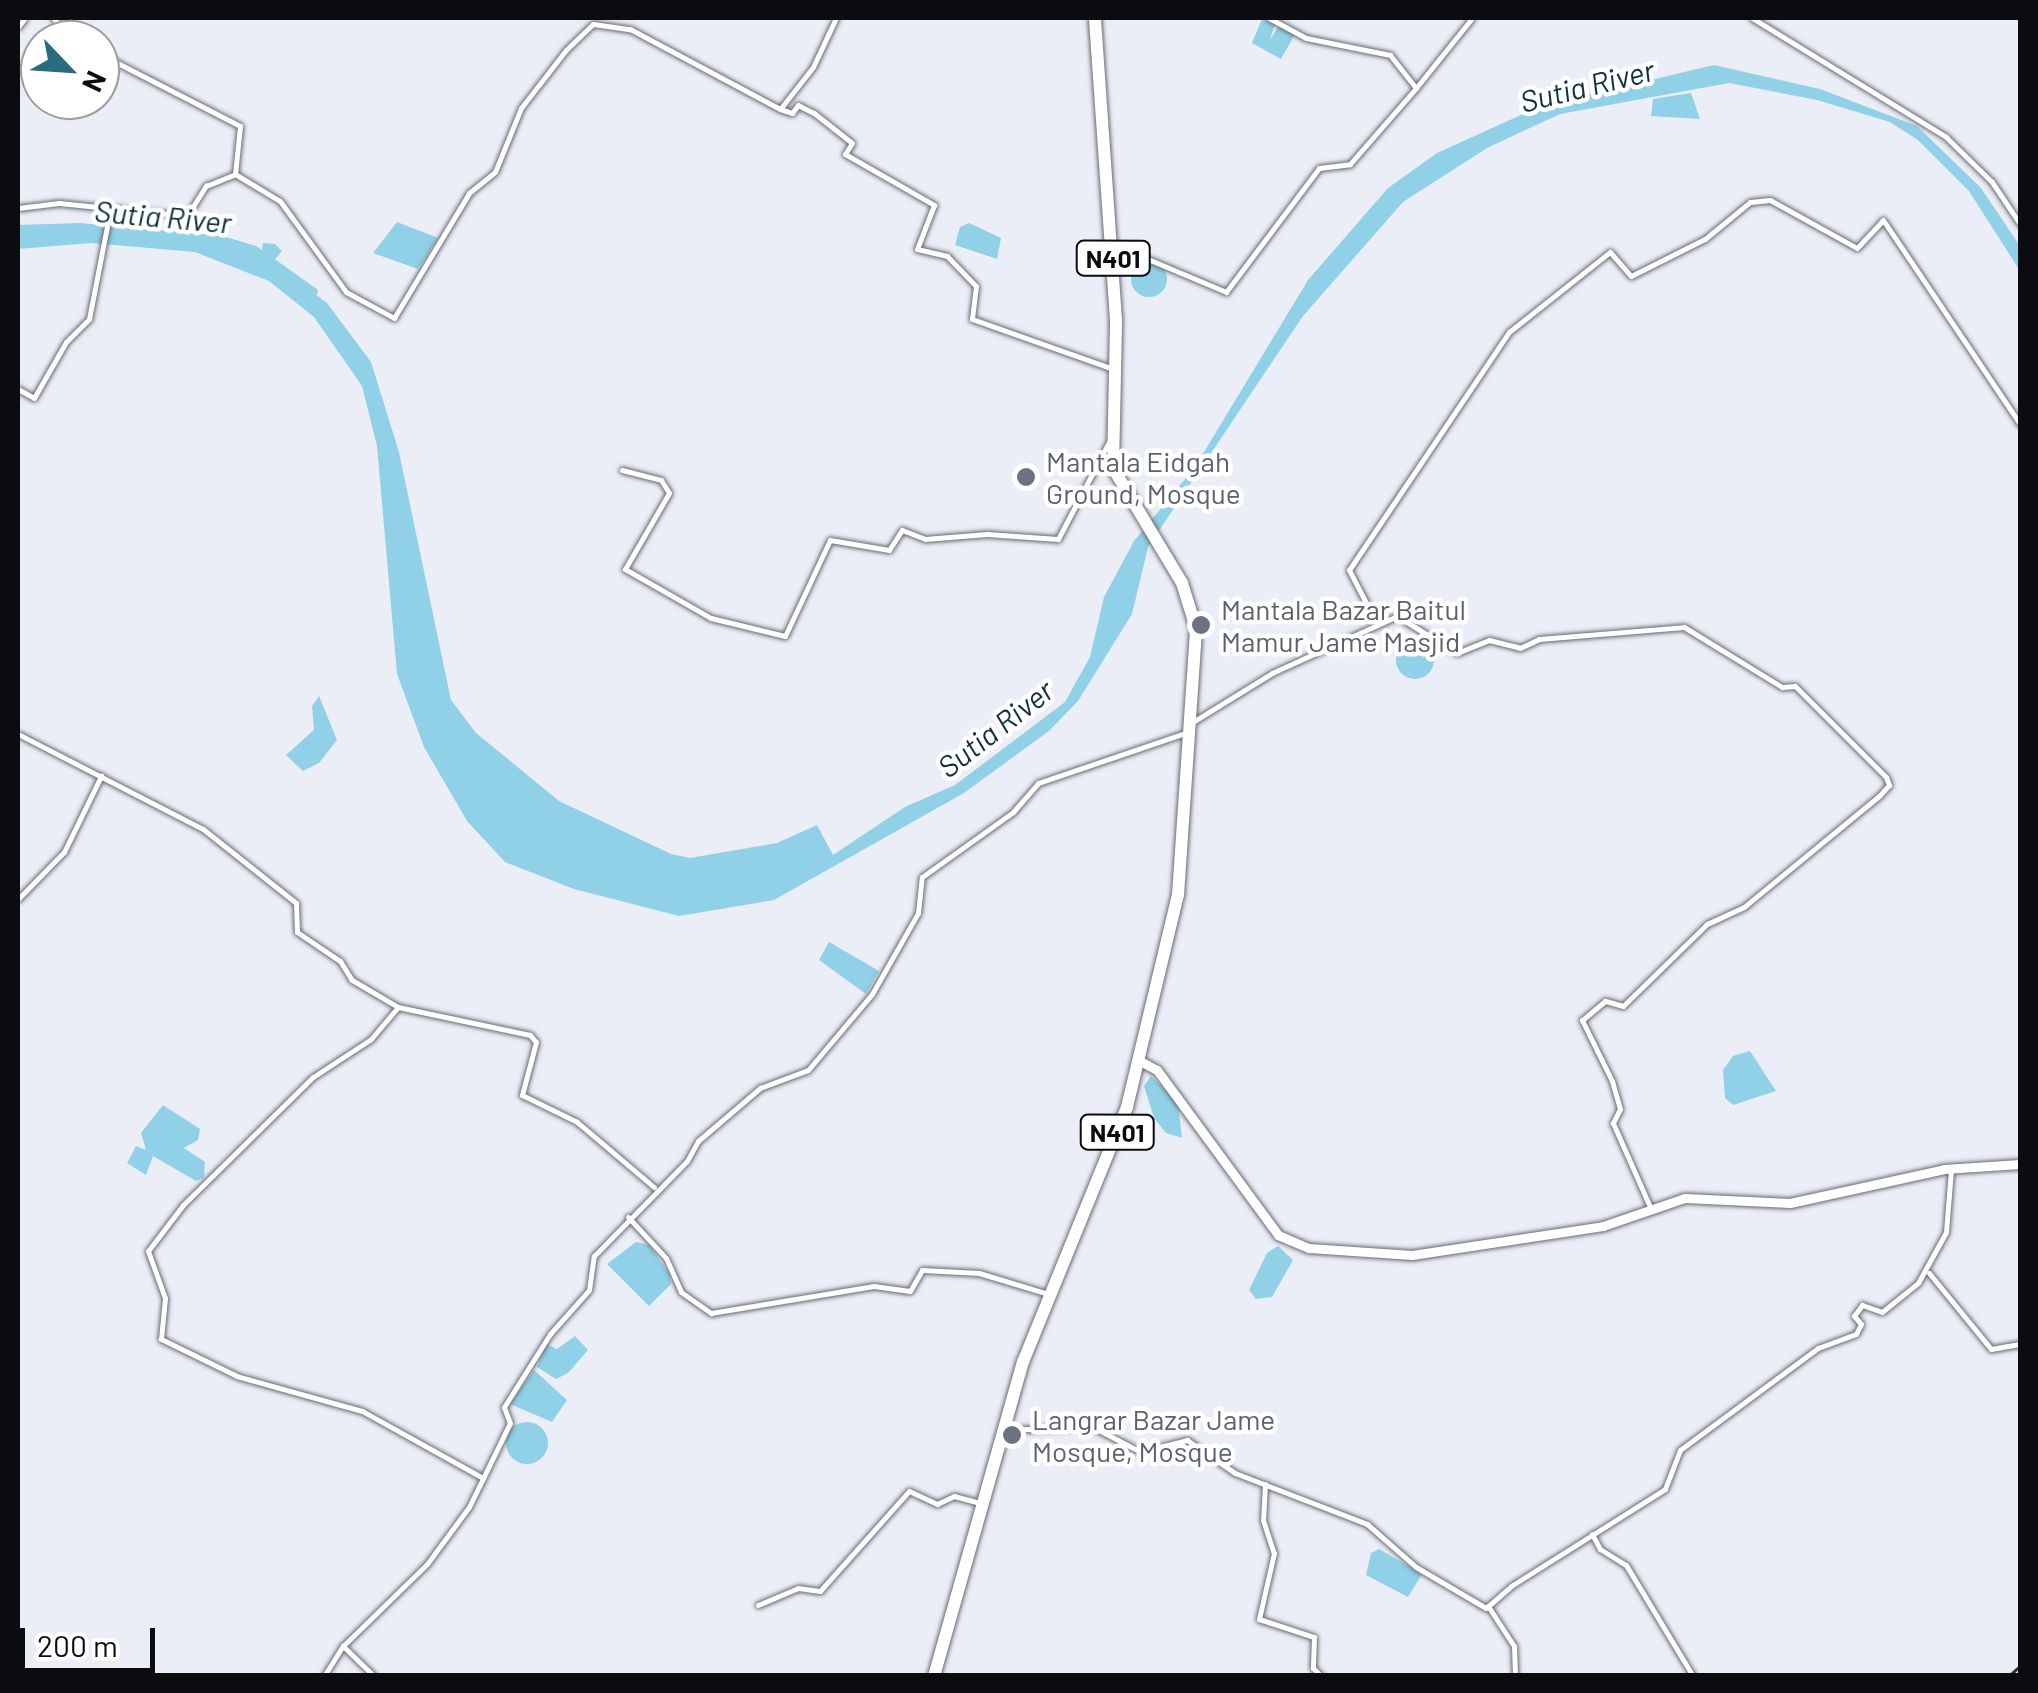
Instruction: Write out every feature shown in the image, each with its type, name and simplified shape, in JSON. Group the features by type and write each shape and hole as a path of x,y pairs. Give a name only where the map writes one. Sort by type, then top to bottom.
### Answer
{"highway":[{"name":"N401","path":"934,1676 980,1503 1048,1294 1110,1152 1140,1061 1178,895 1196,628 1175,570 1113,468 1112,244 1095,18"}],"main road":[{"path":"1140,1061 1157,1070 1278,1235 1297,1246 1412,1255 1603,1226 1685,1198 1790,1203 1951,1168 2020,1164"}],"street":[{"path":"18,27 24,18"},
{"path":"780,109 813,67 836,18"},
{"path":"1269,18 1306,38 1390,55 1416,88"},
{"path":"1112,244 1226,292 1319,168 1350,164 1472,18"},
{"path":"1752,18 1946,137 1992,182 2020,224"},
{"path":"235,174 280,200 346,292 394,318 469,193 495,172 521,108 593,24 630,29 780,109 792,113 798,105 814,113 852,143 848,156 934,206 918,249 947,256 976,286 972,319 1113,369"},
{"path":"120,64 240,126 235,174"},
{"path":"18,208 60,203 187,216 206,186 235,174"},
{"path":"1376,623 1349,570 1509,332 1610,252 1631,276 1705,238 1750,202 1770,200 1857,248 1883,220 2020,424"},
{"path":"18,389 34,398 66,342 90,319 110,210"},
{"path":"622,470 661,480 669,493 625,569 711,618 784,636 830,540 889,550 902,530 926,539 987,534 1058,539 1111,441"},
{"path":"324,1676 343,1646 428,1564 484,1478 510,1423 504,1407 550,1334 590,1290 594,1256 654,1187 760,1088 808,1070 872,994 918,912 922,877 1014,812 1038,783 1191,727 1272,673 1376,623 1397,616 1456,652 1490,640 1520,648 1538,639 1684,627 1804,693 1888,781 1879,796 1744,907 1707,924 1622,1006 1604,1001 1582,1020 1612,1080 1620,1109 1613,1123 1652,1209"},
{"path":"18,734 202,829 296,903 297,932 340,961 352,980 398,1007 530,1035 536,1042 522,1095 577,1122 654,1187"},
{"path":"18,899 64,852 101,776"},
{"path":"398,1007 372,1038 313,1076 182,1205 148,1251 165,1298 161,1339 237,1376 362,1411 484,1478"},
{"path":"1488,1606 1592,1534 1666,1489 1676,1476 1680,1450 1818,1348 1856,1334 1861,1324 1854,1316 1862,1305 1882,1312 1929,1273 1948,1220 1951,1168"},
{"path":"628,1217 666,1258 681,1292 711,1313 874,1286 910,1291 922,1270 979,1273 1048,1294"},
{"path":"1929,1273 1990,1349 2020,1344"},
{"path":"1003,1430 1091,1426 1141,1452 1187,1440 1235,1474 1265,1482 1367,1524 1416,1567 1488,1606 1514,1646 1515,1676"},
{"path":"1265,1482 1264,1520 1274,1553 1260,1620 1314,1637 1312,1668 1321,1676"},
{"path":"758,1605 798,1588 820,1591 910,1491 938,1504 954,1496 980,1503"},
{"path":"1592,1534 1600,1550 1626,1564 1693,1676"},
{"path":"343,1646 374,1676"}],"water":[{"path":"1262,19 1275,24 1270,40 1278,27 1295,34 1281,59 1252,43"},
{"path":"1714,65 1820,89 1917,126 1981,188 2020,246 2020,271 1969,191 1918,140 1890,122 1817,100 1729,83 1560,114 1487,148 1403,202 1303,316 1148,547 1132,614 1078,701 1049,731 964,793 774,900 679,916 574,889 505,862 467,821 424,747 397,674 377,446 362,386 314,317 269,281 195,252 91,243 18,249 18,225 79,223 203,234 261,254 263,243 275,244 282,251 273,262 327,303 371,362 399,452 451,700 476,733 559,801 671,854 690,858 777,843 817,825 833,855 905,807 955,785 1065,702 1090,657 1104,597 1134,541 1195,467 1308,280 1388,188 1437,153 1541,106"},
{"path":"1691,93 1700,119 1651,116 1653,99"},
{"path":"397,222 438,238 418,269 373,253"},
{"path":"969,223 1001,238 997,259 955,245 960,227"},
{"path":"1149,261 1162,266 1167,279 1162,292 1149,297 1136,292 1131,279 1136,266"},
{"path":"1415,641 1429,646 1434,660 1429,674 1415,679 1401,674 1396,660 1401,646"},
{"path":"319,696 337,740 319,763 303,771 286,755 314,730 312,706"},
{"path":"829,942 879,971 866,994 819,960"},
{"path":"1750,1051 1776,1091 1733,1105 1725,1098 1723,1070 1733,1056"},
{"path":"1151,1076 1178,1103 1182,1138 1166,1133 1154,1118 1144,1086"},
{"path":"163,1105 200,1129 198,1140 184,1148 205,1162 204,1178 196,1181 153,1156 146,1175 127,1163 136,1146 146,1150 141,1133"},
{"path":"636,1242 649,1245 669,1273 671,1284 649,1306 607,1264"},
{"path":"1278,1246 1293,1260 1272,1297 1256,1299 1249,1290 1267,1253"},
{"path":"575,1336 588,1350 568,1373 556,1379 537,1367 546,1344 557,1349"},
{"path":"534,1370 567,1400 552,1422 510,1404"},
{"path":"527,1422 542,1428 548,1443 542,1458 527,1464 512,1458 506,1443 512,1428"},
{"path":"1379,1549 1422,1574 1408,1597 1366,1575 1371,1553"}],"waterway":[{"name":"Sutia River","path":"209,236 255,250 314,292"}],"railway":[{"path":"2009,1676 2020,1666"}],"place":[{"name":"Mantala Eidgah Ground, Mosque","path":"1026,477"},
{"name":"Mantala Bazar Baitul Mamur Jame Masjid","path":"1201,625"},
{"name":"Langrar Bazar Jame Mosque, Mosque","path":"1012,1435"}]}
